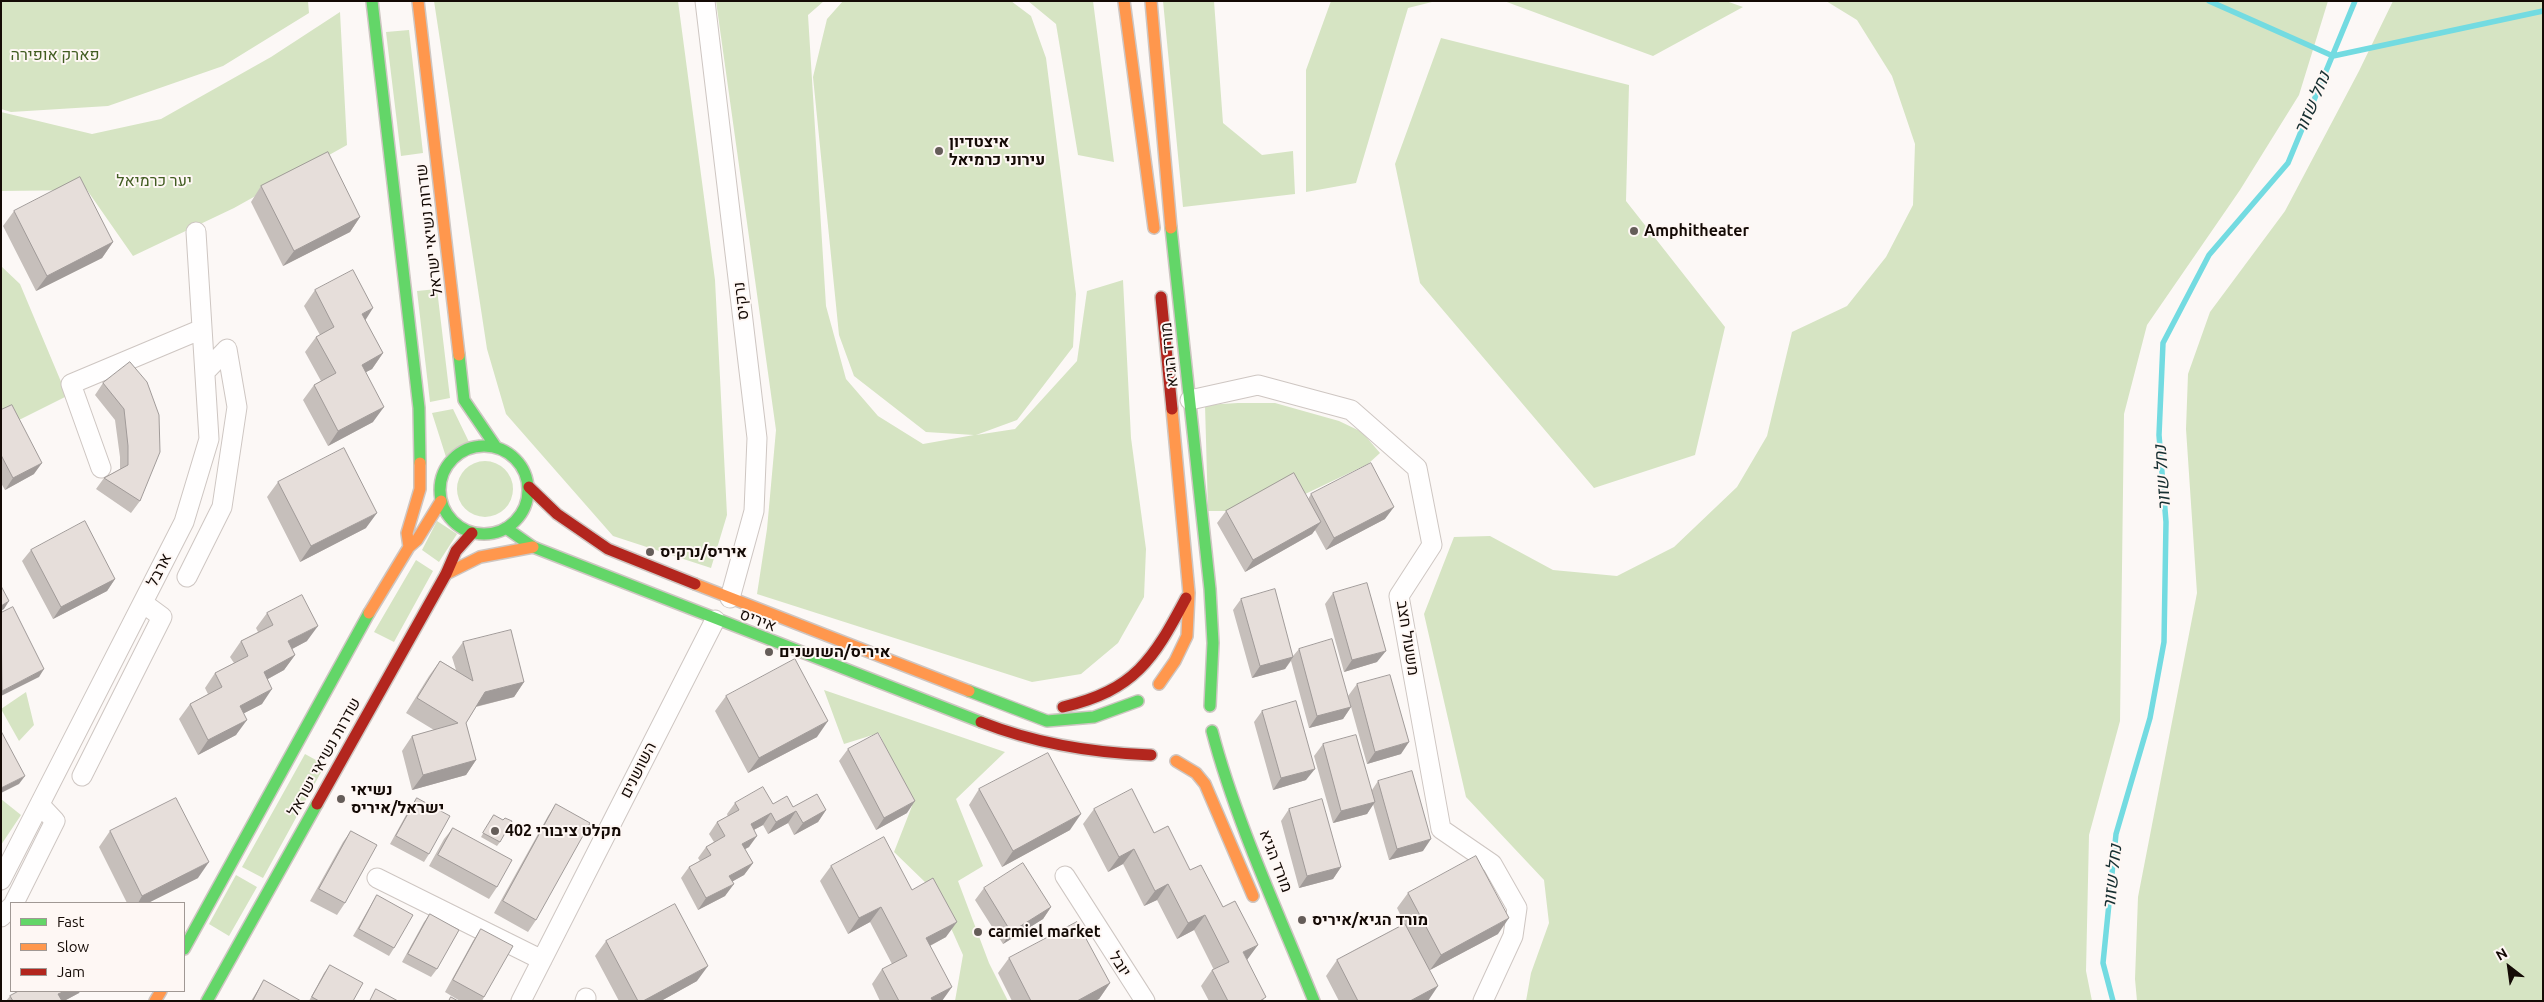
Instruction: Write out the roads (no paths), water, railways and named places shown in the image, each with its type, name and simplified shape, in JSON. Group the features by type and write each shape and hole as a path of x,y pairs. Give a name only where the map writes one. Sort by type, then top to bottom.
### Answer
{"street":[{"name":"שדרות נשיאי ישראל","path":"372,1 419,408 420,489 407,533 409,546"},
{"name":"שדרות נשיאי ישראל","path":"418,1 464,400 496,446"},
{"name":"נרקיס","path":"705,1 757,438 754,511 730,598"},
{"path":"1124,1 1155,238"},
{"name":"מורד הגיא","path":"1150,1 1211,598 1213,643 1210,706 1213,714 1212,731 1219,758 1314,1001"},
{"name":"ארבל","path":"1,880 184,522 209,439 196,232"},
{"name":"מורד הגיא","path":"1159,684 1176,661 1187,636 1188,593 1160,287"},
{"path":"101,468 71,384 202,329"},
{"path":"187,577 222,507 237,407 227,349 205,372"},
{"name":"משעול חצב","path":"1190,400 1258,385 1351,410 1418,468 1432,545 1399,596 1441,829 1492,864 1517,908 1512,936 1482,1001"},
{"name":"שדרות נשיאי ישראל","path":"419,408 441,478"},
{"path":"482,445 496,446 508,452 519,462 526,474 529,487 523,512 506,528 496,533 472,533 453,521 441,501 441,478 447,466 456,455 468,448 482,445"},
{"name":"איריס","path":"529,487 556,514 608,548 730,598 1047,721 1080,721 1114,713 1138,701 1147,690 1159,684"},
{"name":"שדרות נשיאי ישראל","path":"185,947 359,630 409,546 417,540 441,501"},
{"name":"איריס","path":"506,528 532,547 995,728 1061,745 1121,754 1151,755 1162,760 1176,761"},
{"name":"שדרות נשיאי ישראל","path":"207,1001 446,574 450,561 459,545 472,533"},
{"path":"446,574 480,557 532,547"},
{"path":"1020,711 1075,705 1107,695 1135,676 1158,650 1188,593"},
{"path":"82,776 162,617 143,603"},
{"name":"השושנים","path":"521,1001 715,620"},
{"path":"1159,684 1173,681"},
{"path":"1198,690 1210,706"},
{"path":"1133,717 1138,701"},
{"path":"1204,746 1212,731"},
{"path":"1138,741 1151,755"},
{"path":"1176,761 1194,755"},
{"path":"1176,761 1196,773 1205,784 1257,908"},
{"path":"14,902 55,821 40,805"},
{"name":"יובל","path":"1065,876 1145,1001"},
{"path":"377,878 542,960"},
{"path":"1,917 10,908"}],"waterway":[{"path":"2209,1 2333,56 2543,11"},
{"name":"נחל שזור","path":"2113,1001 2103,963 2116,834 2150,718 2164,642 2166,522 2159,435 2163,343 2209,255 2288,163 2355,1"}],"place":[{"name":"איצטדיון עירוני כרמיאל","path":"939,151"},
{"name":"Amphitheater","path":"1634,231"},
{"name":"איריס/נרקיס","path":"650,552"},
{"name":"איריס/השושנים","path":"769,652"},
{"name":"נשיאי ישראל/איריס","path":"341,799"},
{"name":"מקלט ציבורי 402","path":"495,831"},
{"name":"מורד הגיא/איריס","path":"1302,920"},
{"name":"carmiel market","path":"978,932"}],"park label":[{"name":"פארק אופירה","path":"55,55"},
{"name":"יער כרמיאל","path":"154,181"}]}
